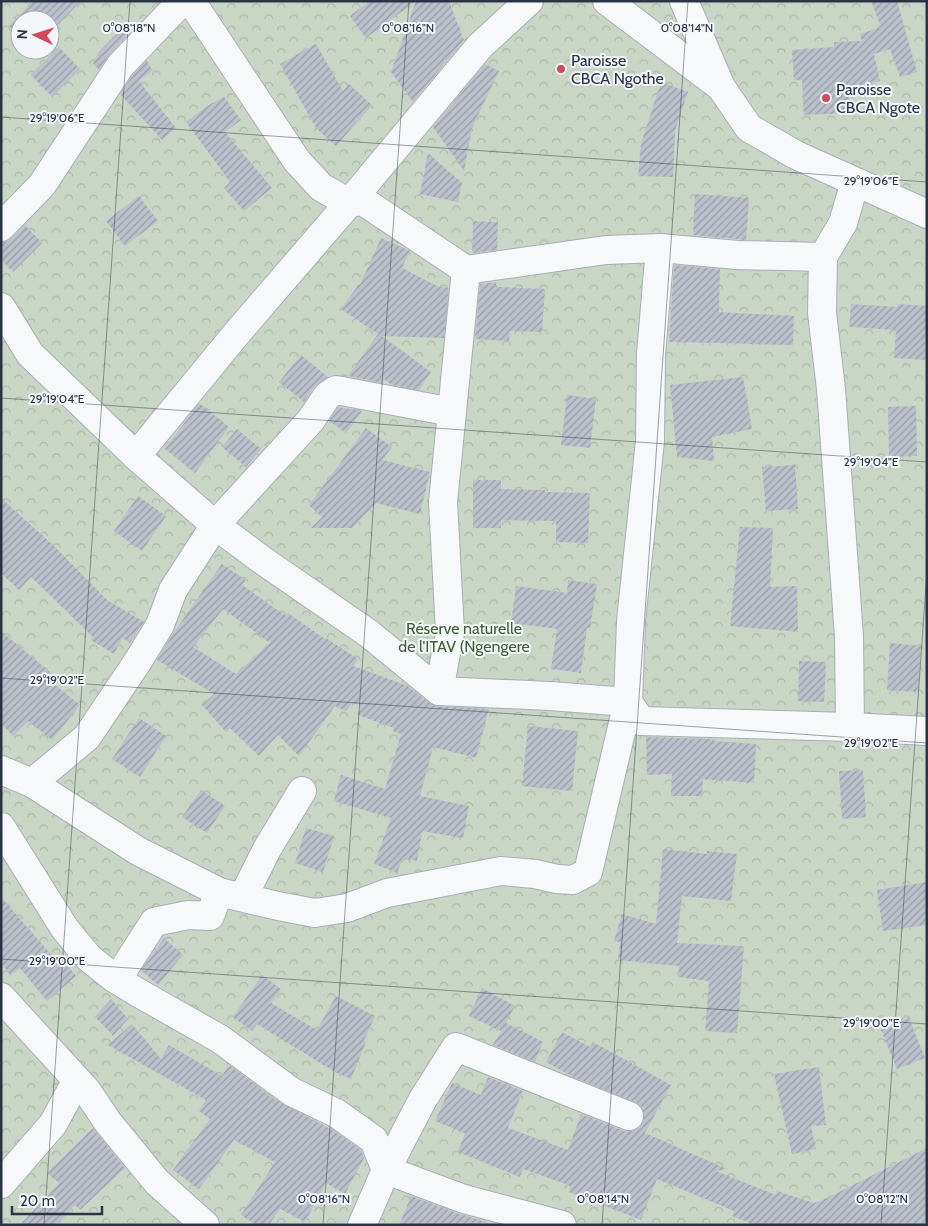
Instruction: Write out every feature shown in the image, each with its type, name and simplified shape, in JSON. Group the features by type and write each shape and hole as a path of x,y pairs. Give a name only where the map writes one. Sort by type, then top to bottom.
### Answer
{"street":[{"path":"1,226 42,185 120,66 182,1"},
{"path":"191,1 297,161 322,186 350,203 363,200 466,270 606,250 660,248 737,254 822,257"},
{"path":"136,456 237,333 350,203 480,46 529,1"},
{"path":"607,1 721,87"},
{"path":"684,1 721,87 749,128 796,155 927,214"},
{"path":"850,727 849,636 831,389 822,313 822,257 843,223 855,182"},
{"path":"1,770 32,783 138,851 231,895 315,913 347,908 387,893 500,871 573,880 588,872 628,702 632,621 650,442 651,354 660,248"},
{"path":"439,691 450,632 443,502 466,270"},
{"path":"1,307 30,354 136,456 215,525 368,633 439,691 628,702"},
{"path":"32,783 87,737 160,625 173,590 215,525 311,420 327,396 336,390 452,412"},
{"path":"628,702 641,721 927,731"},
{"path":"114,978 120,975 154,922 188,914 210,916 231,895 267,849 302,791"},
{"path":"1,827 65,929 89,958 114,978 220,1039 292,1092 336,1113 374,1140 386,1170 464,1199 562,1225"},
{"path":"1,997 88,1092 106,1121 133,1150 157,1182 205,1225"},
{"path":"362,1225 386,1170 423,1099 456,1048 629,1116"},
{"path":"1,1184 53,1124 77,1080"}],"green space":[{"name":"Réserve naturelle de l'ITAV (Ngengere","path":"1,1 927,1 927,1225 1,1225"}],"building":[{"path":"33,1 81,1 60,23 60,10 24,10"},
{"path":"370,1 416,1 366,38 350,16"},
{"path":"416,1 449,1 464,40 413,102 391,72"},
{"path":"871,1 897,1 917,72 900,77 890,49 874,54 880,81 849,88 850,113 804,115 802,80 794,80 792,50 834,47 834,42 862,41 860,34 881,27"},
{"path":"121,29 127,36 109,55 99,70 93,63 99,52"},
{"path":"316,44 343,91 349,84 372,105 336,146 316,128 280,64"},
{"path":"60,48 80,69 52,97 31,75 46,60 60,60"},
{"path":"146,61 153,70 139,81 176,128 162,140 120,94 132,76"},
{"path":"485,64 499,71 472,128 464,171 433,127"},
{"path":"661,82 688,92 675,131 673,177 638,176 641,144"},
{"path":"224,97 241,120 225,132 272,188 244,211 224,188 230,182 186,122 207,106"},
{"path":"428,153 462,183 458,202 420,194"},
{"path":"695,194 749,198 746,240 693,235"},
{"path":"139,196 158,221 125,246 106,221"},
{"path":"473,221 498,222 497,250 472,253"},
{"path":"25,225 42,243 13,272 1,260 1,242 6,242 12,238"},
{"path":"381,238 410,251 402,268 439,287 449,288 444,338 382,336 431,372 419,390 392,385 384,379 382,383 348,376 378,334 341,309 360,285"},
{"path":"674,265 720,269 719,312 794,316 793,345 669,342"},
{"path":"496,282 496,287 545,289 542,332 510,331 509,341 475,339 480,284"},
{"path":"851,304 897,307 898,304 927,306 925,360 894,358 896,330 849,327"},
{"path":"301,355 328,377 314,387 304,402 279,382"},
{"path":"743,377 752,429 712,437 714,461 677,457 670,385"},
{"path":"567,395 596,399 590,448 561,445"},
{"path":"199,403 229,427 195,473 165,449"},
{"path":"916,406 917,456 889,457 888,407"},
{"path":"338,407 362,411 346,433 329,421"},
{"path":"366,428 392,447 382,460 430,472 420,514 376,503 352,528 311,528 322,517 309,505"},
{"path":"237,429 261,449 246,467 222,447"},
{"path":"795,465 798,509 766,511 762,467"},
{"path":"473,480 501,480 501,489 590,493 588,543 556,542 556,521 501,520 501,528 473,528"},
{"path":"138,496 166,516 142,551 114,531"},
{"path":"1,498 54,546 107,600 144,622 130,643 122,638 114,654 91,640 93,637 31,577 19,590 1,573"},
{"path":"740,527 773,528 770,587 797,586 798,632 730,626"},
{"path":"222,564 246,580 242,585 286,616 288,613 358,659 353,666 408,686 429,703 436,706 489,709 476,758 433,747 420,796 469,806 463,838 422,831 417,861 403,858 397,873 374,864 391,818 334,801 341,775 385,789 401,734 393,731 394,728 358,715 362,699 357,705 352,703 346,711 335,706 299,756 278,735 259,756 230,728 226,732 202,705 214,694 157,660 174,632","holes":["223,609 270,643 236,674 193,647"]},
{"path":"568,580 597,584 590,628 587,628 581,673 551,669 557,629 511,623 516,586 567,593"},
{"path":"1,631 59,680 55,685 80,705 52,740 28,721 13,736 1,723"},
{"path":"890,643 921,646 918,692 887,690"},
{"path":"799,661 826,662 824,702 798,701"},
{"path":"139,718 166,736 140,777 112,759"},
{"path":"528,726 578,731 572,791 522,786"},
{"path":"646,737 714,739 714,741 756,744 754,783 703,779 702,796 671,796 672,774 647,775"},
{"path":"863,770 866,817 842,819 839,771"},
{"path":"201,790 225,806 207,833 182,817"},
{"path":"306,828 334,836 323,872 295,863"},
{"path":"663,849 707,854 707,851 737,854 731,901 682,896 677,943 744,946 737,1033 705,1031 709,981 678,977 679,966 618,960 620,942 614,941 622,914 656,924"},
{"path":"927,882 927,925 883,931 877,890"},
{"path":"1,897 56,960 60,956 76,976 47,1001 20,968 11,975 1,963"},
{"path":"164,938 183,955 158,985 141,970"},
{"path":"262,975 281,989 271,1003 317,1030 336,996 375,1016 351,1079 335,1072 257,1024 252,1031 233,1017"},
{"path":"482,988 515,1006 506,1023 543,1042 535,1062 493,1045 501,1031 469,1016"},
{"path":"111,999 128,1019 113,1036 95,1017"},
{"path":"909,1018 925,1058 897,1069 881,1030"},
{"path":"132,1024 161,1059 169,1045 222,1076 229,1065 267,1095 336,1132 361,1150 364,1158 345,1194 326,1183 305,1222 280,1209 269,1225 256,1225 241,1215 275,1162 234,1140 199,1189 173,1170 210,1119 199,1111 206,1100 108,1045"},
{"path":"562,1032 590,1047 593,1042 671,1085 645,1133 727,1169 716,1171 776,1195 777,1191 814,1203 927,1148 927,1225 755,1225 732,1216 734,1211 657,1179 641,1220 569,1192 571,1186 523,1169 520,1177 458,1152 465,1133 435,1121 452,1083 481,1095 488,1077 523,1091 508,1128 568,1150 581,1114 624,1131 632,1131 639,1128 644,1121 644,1114 642,1107 635,1102 573,1077 546,1062"},
{"path":"819,1067 826,1125 811,1126 816,1149 792,1154 774,1074"},
{"path":"93,1128 125,1168 80,1210 75,1205 57,1225 20,1225 59,1183 47,1173"},
{"path":"411,1196 477,1219 491,1225 399,1225"}],"place":[{"name":"Paroisse CBCA Ngothe","path":"561,69"},
{"name":"Paroisse CBCA Ngote","path":"826,98"}]}
